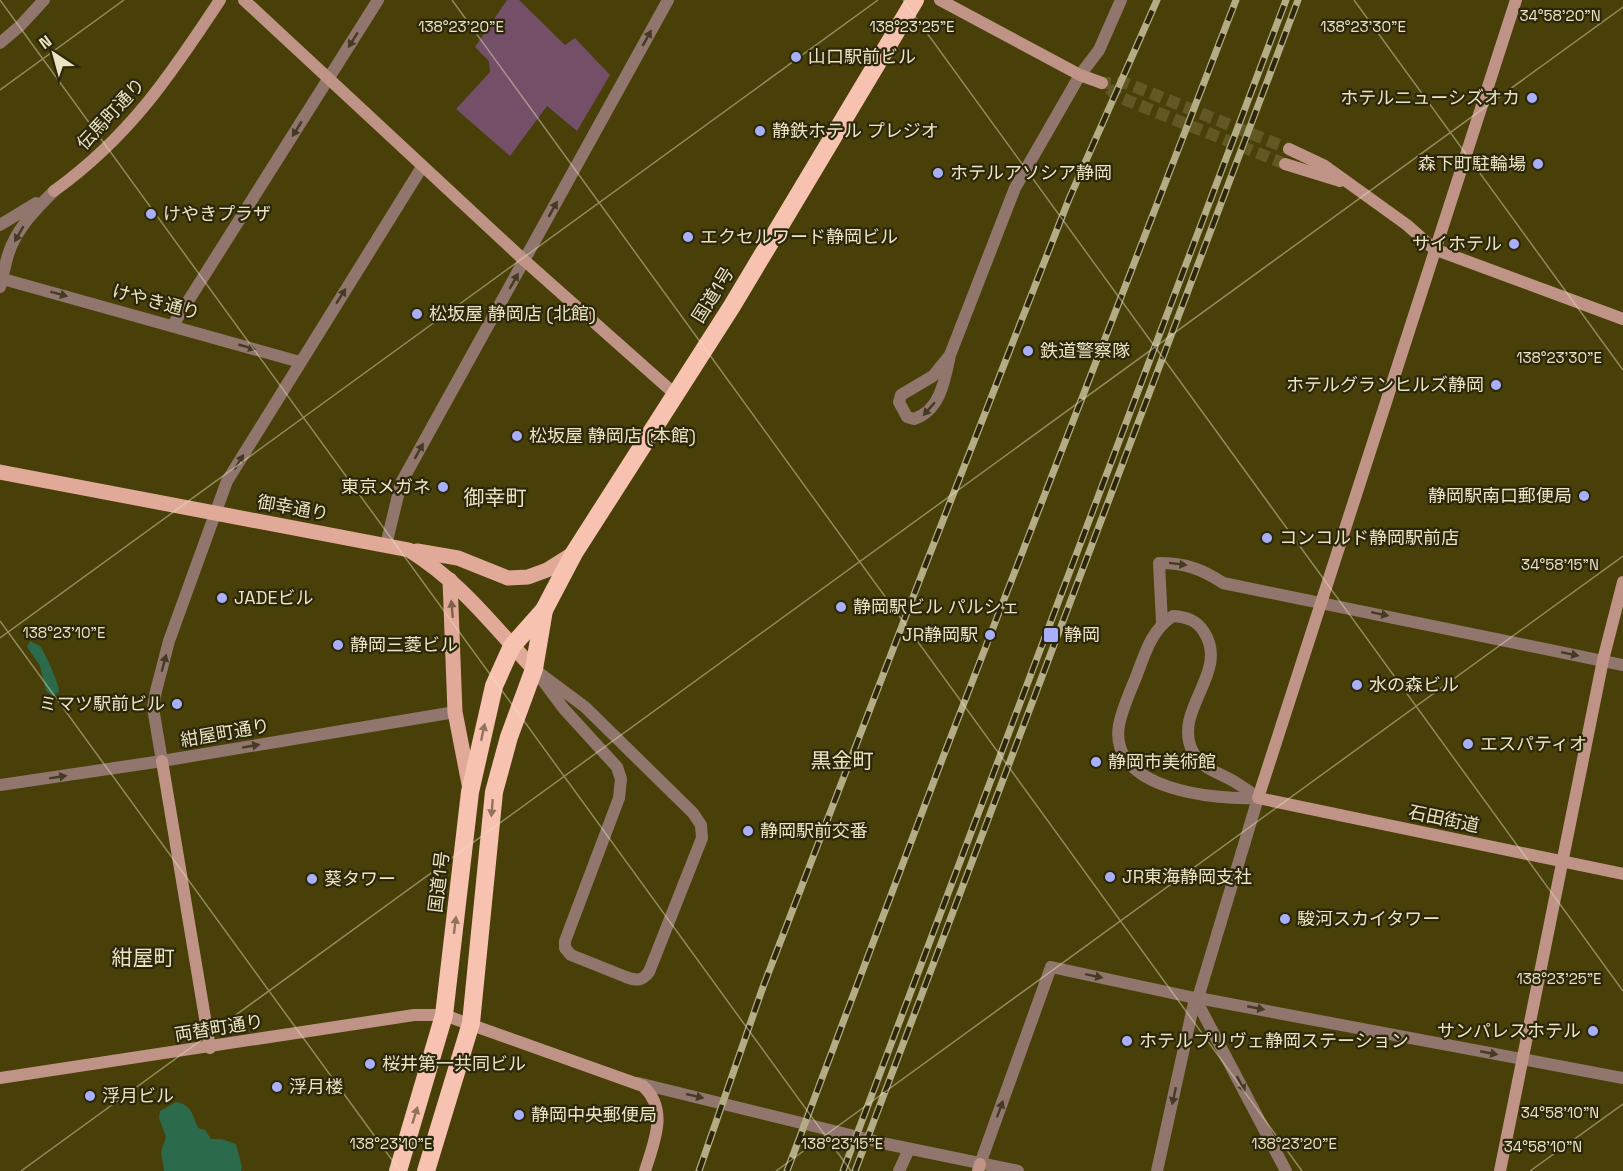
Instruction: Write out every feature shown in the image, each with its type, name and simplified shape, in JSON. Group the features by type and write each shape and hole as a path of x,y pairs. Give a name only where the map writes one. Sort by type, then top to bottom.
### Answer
{"highway":[{"name":"国道1号","path":"398,1171 444,1015 470,792 494,686 512,646 544,610 574,553 676,395 915,0"},
{"name":"国道1号","path":"426,1171 471,1023 494,792 509,737 534,669 544,610"}],"main road":[{"name":"御幸通り","path":"0,472 409,550 436,567 471,598 534,669"},
{"path":"409,550 458,558 508,578 537,574 574,553"},
{"path":"450,580 455,712 470,792"}],"street":[{"path":"0,43 20,27 44,0"},
{"name":"伝馬町通り","path":"0,225 54,191 99,156 146,107 220,0"},
{"path":"244,0 422,167 676,395"},
{"path":"173,325 378,0"},
{"path":"386,545 401,483 668,0"},
{"path":"939,0 1080,75 1102,83"},
{"path":"950,355 933,376 901,395 901,409 907,417 914,419 930,411 944,382 950,355 1015,188 1080,75 1099,50 1121,0"},
{"path":"1158,1171 1197,998 1258,798 1516,0"},
{"path":"1289,149 1326,165 1347,183 1407,225 1434,249 1623,320"},
{"path":"1285,164 1347,183"},
{"path":"210,1048 153,708 156,691 170,641 227,481 422,167"},
{"path":"1,283 8,255 19,233 32,213 54,191"},
{"name":"けやき通り","path":"1,283 173,325 300,362"},
{"path":"1162,623 1159,563 1179,563 1201,569 1223,583 1623,665"},
{"path":"1500,1171 1603,660 1623,582"},
{"path":"1173,616 1185,617 1203,629 1210,641 1213,654 1211,667 1190,721 1191,749 1207,769 1234,781 1258,798 1228,799 1158,784 1136,771 1124,753 1119,726 1152,638 1162,623 1173,616"},
{"path":"534,669 569,693 693,813 701,825 702,838 650,972 644,978 636,980 626,977 571,955 565,948 565,941 614,813 621,779 617,767 564,709 534,669"},
{"name":"紺屋町通り","path":"0,785 162,761 455,712"},
{"name":"石田街道","path":"1258,798 1623,874"},
{"path":"979,1167 1051,967 1197,998 1623,1078"},
{"path":"1197,998 1286,1171"},
{"name":"両替町通り","path":"0,1078 414,1016 444,1015 638,1083"},
{"path":"638,1083 753,1109 979,1167 1018,1171"},
{"path":"638,1083 650,1095 658,1112 657,1130 645,1171"},
{"path":"899,1171 909,1149"}],"shaded area":[{"path":"507,0 519,0 565,45 575,38 610,75 577,131 547,106 510,156 456,109 490,72 489,61 475,47"},
{"path":"30,641 40,646 52,669 59,692 53,696 46,691 40,666 27,647"},
{"path":"176,1102 188,1108 198,1128 205,1130 211,1139 222,1139 236,1144 241,1171 164,1171 161,1152 166,1137 159,1118 160,1111"}],"tunnel":[{"path":"1285,164 1119,97 1102,83 1126,83 1289,149"}],"railway":[{"path":"699,1171 763,987 920,579 1069,199 1157,0"},
{"path":"787,1171 940,765 1236,0"},
{"path":"843,1171 1286,0"},
{"path":"855,1171 1298,0"}],"place":[{"name":"山口駅前ビル","path":"796,57"},
{"name":"ホテルニューシズオカ","path":"1532,98"},
{"name":"静鉄ホテル プレジオ","path":"760,131"},
{"name":"森下町駐輪場","path":"1538,164"},
{"name":"ホテルアソシア静岡","path":"938,173"},
{"name":"けやきプラザ","path":"151,214"},
{"name":"エクセルワード静岡ビル","path":"688,237"},
{"name":"サイホテル","path":"1514,244"},
{"name":"松坂屋 静岡店 (北館)","path":"417,314"},
{"name":"鉄道警察隊","path":"1028,351"},
{"name":"ホテルグランヒルズ静岡","path":"1496,385"},
{"name":"松坂屋 静岡店 (本館)","path":"517,436"},
{"name":"東京メガネ","path":"443,487"},
{"name":"静岡駅南口郵便局","path":"1584,496"},
{"name":"コンコルド静岡駅前店","path":"1267,538"},
{"name":"JADEビル","path":"222,598"},
{"name":"静岡駅ビル パルシェ","path":"841,607"},
{"name":"JR静岡駅","path":"990,635"},
{"name":"静岡","path":"1051,635"},
{"name":"静岡三菱ビル","path":"338,645"},
{"name":"水の森ビル","path":"1357,685"},
{"name":"ミマツ駅前ビル","path":"177,704"},
{"name":"エスパティオ","path":"1468,744"},
{"name":"静岡市美術館","path":"1096,762"},
{"name":"静岡駅前交番","path":"748,831"},
{"name":"JR東海静岡支社","path":"1110,877"},
{"name":"葵タワー","path":"312,879"},
{"name":"駿河スカイタワー","path":"1285,919"},
{"name":"サンパレスホテル","path":"1593,1031"},
{"name":"ホテルプリヴェ静岡ステーション","path":"1127,1041"},
{"name":"桜井第一共同ビル","path":"370,1064"},
{"name":"浮月楼","path":"277,1087"},
{"name":"浮月ビル","path":"90,1096"},
{"name":"静岡中央郵便局","path":"519,1115"}],"district":[{"name":"御幸町","path":"495,498"},
{"name":"黒金町","path":"842,761"},
{"name":"紺屋町","path":"143,958"}]}
